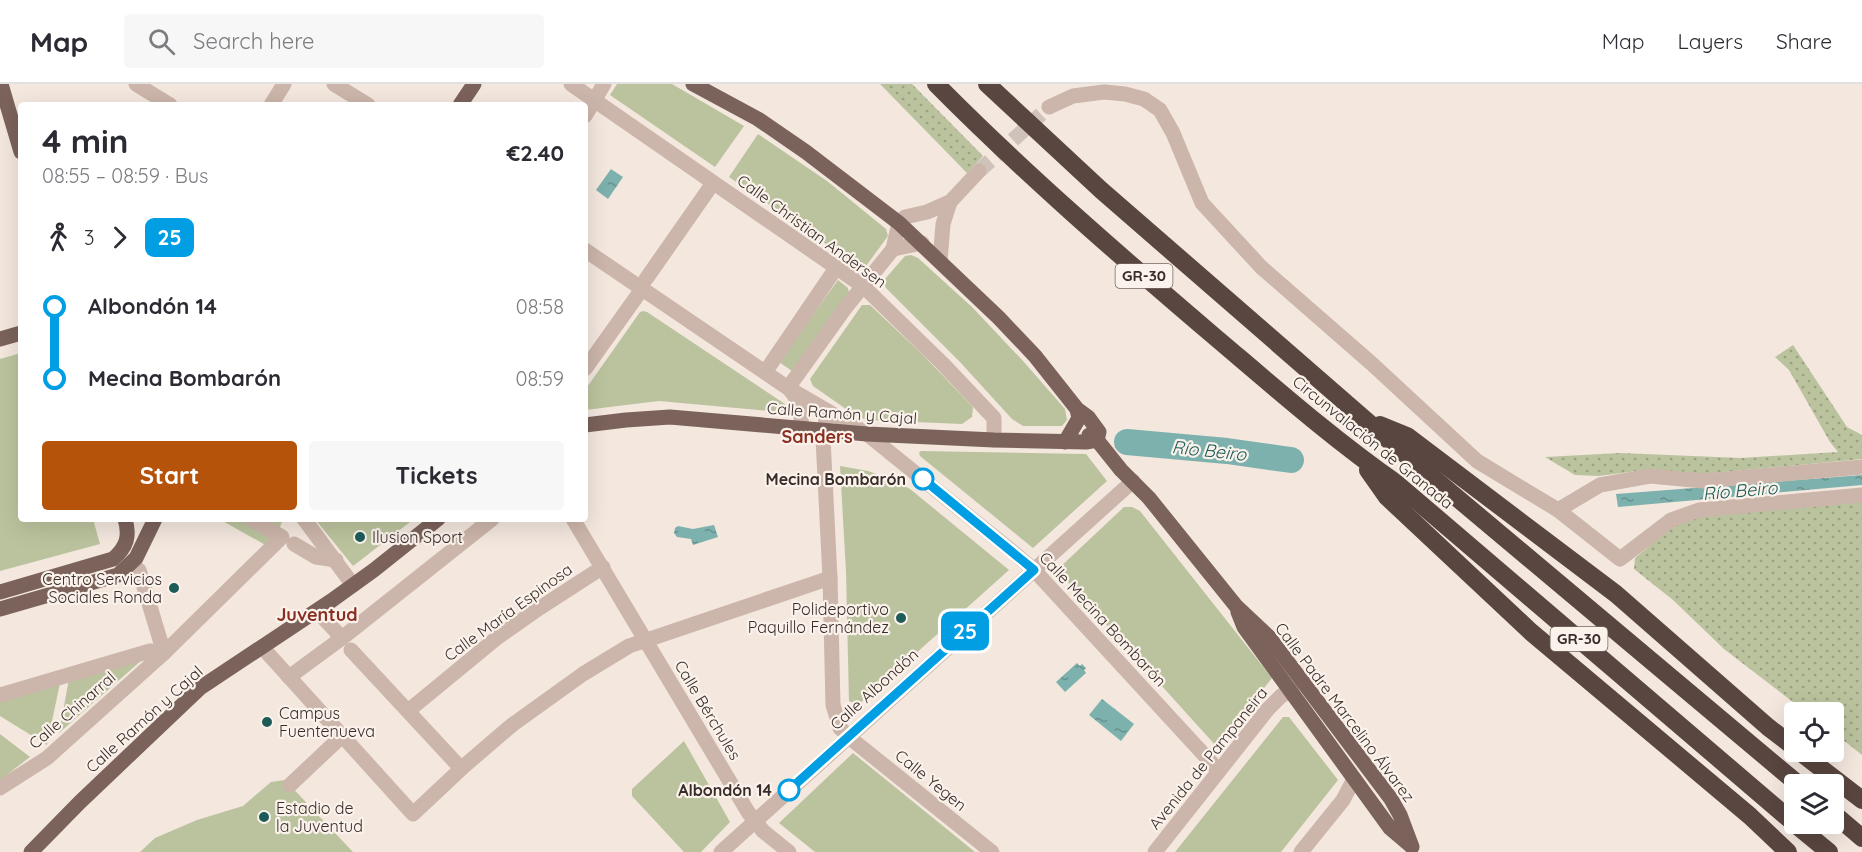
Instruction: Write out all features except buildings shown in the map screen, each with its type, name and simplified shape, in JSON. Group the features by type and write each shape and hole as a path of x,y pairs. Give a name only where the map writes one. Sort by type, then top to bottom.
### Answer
{"highway":[{"name":"Circunvalación de Granada","path":"936,84 996,142 1167,297 1361,459 1396,483 1784,814"},
{"name":"Circunvalación de Granada","path":"987,84 1101,190 1366,419 1786,774"},
{"path":"1366,419 1407,436 1616,594 1784,739"},
{"path":"1361,459 1387,498 1531,632 1788,852"},
{"path":"1813,762 1862,800"},
{"path":"1844,822 1862,838"},
{"path":"1767,832 1782,852"},
{"name":"Circunvalación de Granada","path":"1807,834 1829,852"}],"main road":[{"path":"1,84 18,142"},
{"path":"462,102 474,84"},
{"name":"Calle Padre Marcelino Álvarez","path":"693,84 758,119 806,152 899,223 1035,356 1078,414 1088,417 1099,432 1097,440 1236,606 1269,637 1331,717 1397,809 1414,850"},
{"path":"0,339 18,334"},
{"path":"1065,442 1078,414"},
{"name":"Calle Ramón y Cajal","path":"588,425 670,417 824,432 994,440 1065,442 1097,440"},
{"path":"0,592 113,559 128,541 126,522"},
{"path":"0,609 118,575 137,564 154,522"},
{"name":"Calle Ramón y Cajal","path":"31,852 200,688 353,585 434,522"},
{"name":"Calle Padre Marcelino Álvarez","path":"1236,606 1244,627 1354,779 1390,828 1414,850"},
{"path":"1291,690 1304,694 1318,713 1331,717"},
{"path":"1340,730 1342,744 1356,763 1357,770 1354,779"}],"street":[{"path":"136,84 157,95"},
{"path":"273,102 284,84"},
{"path":"334,84 363,102"},
{"name":"Calle Christian Andersen","path":"571,84 862,286 883,304 994,418 994,440"},
{"path":"588,112 604,84"},
{"path":"1049,107 1073,96 1104,92 1144,99 1160,110 1173,133 1202,203 1261,267 1371,363 1477,461 1558,510 1620,559 1671,520 1699,510 1862,495"},
{"path":"801,429 801,409 798,400 788,388 862,286 893,249 899,223 905,217 927,212 950,202 979,171"},
{"path":"588,365 711,186"},
{"path":"940,261 943,224 950,202"},
{"path":"893,249 922,243"},
{"name":"Calle Mecina Bombarón","path":"588,252 644,284 788,388 867,434 1034,570 1219,771"},
{"path":"770,365 834,271"},
{"path":"827,411 824,432 833,705 840,728 848,736"},
{"path":"1558,510 1600,485 1650,476 1703,481 1862,467"},
{"name":"Calle Albondón","path":"721,852 1133,481"},
{"name":"Calle Chinarral","path":"0,788 46,758 164,653 282,537 256,522"},
{"path":"289,677 347,644 489,522"},
{"name":"Calle Bérchules","path":"575,522 754,822 789,852"},
{"path":"308,525 303,539 294,544 316,557 336,560"},
{"path":"308,525 353,585"},
{"path":"137,564 164,653"},
{"name":"Calle María Espinosa","path":"408,711 498,638 603,567"},
{"path":"262,647 413,814 463,767 545,700 620,651 637,642 830,578"},
{"path":"317,610 457,764"},
{"name":"Calle Chinarral","path":"0,695 150,651 164,653"},
{"name":"Avenida de Pampaneira","path":"1155,852 1268,709 1291,690"},
{"path":"290,785 342,736"},
{"name":"Calle Yegen","path":"848,736 992,852"},
{"path":"1301,852 1343,800 1354,779"},
{"path":"1343,800 1367,796"}],"green space":[{"path":"617,84 672,84 744,126 715,167 610,95"},
{"path":"880,84 912,84 983,156 967,173"},
{"path":"758,134 827,181 886,229 888,236 866,266 858,266 729,177"},
{"path":"911,255 918,258 972,307 1023,361 1065,409 1067,420 1062,426 1023,426 1012,419 960,362 886,288 885,279 905,256"},
{"path":"838,280 848,288 849,293 792,371 779,362"},
{"path":"862,305 870,305 922,354 973,407 972,417 962,424 867,420 856,416 813,386 810,379"},
{"path":"640,312 647,312 785,404 787,409 782,412 659,401 588,410 588,386"},
{"path":"1793,345 1847,427 1862,435 1862,459 1702,474 1644,470 1599,476 1575,475 1545,457 1620,453 1741,458 1838,452 1789,370 1775,357"},
{"path":"18,354 18,522 94,522 100,544 0,571 0,359"},
{"path":"921,451 1086,454 1107,481 1033,548 920,456"},
{"name":"Polideportivo Paquillo Fernández","path":"840,466 868,471 910,489 1009,570 858,705 849,701 846,572"},
{"path":"1862,498 1862,755 1844,741 1844,702 1793,702 1724,649 1673,600 1634,569 1635,558 1674,525 1699,514"},
{"path":"1124,507 1132,507 1140,511 1272,678 1217,747 1057,570"},
{"path":"224,522 282,522 276,538 269,547"},
{"name":"Ilusion Sport","path":"317,522 410,522 353,566"},
{"path":"143,659 59,733 69,679"},
{"path":"60,683 47,745 0,716 0,701"},
{"path":"1283,717 1289,717 1338,780 1281,852 1175,852"},
{"path":"0,734 30,757 0,780"},
{"path":"684,741 730,822 701,852 684,852 632,796 632,789"},
{"path":"853,753 975,852 815,852 779,823"},
{"name":"Estadio de la Juventud","path":"285,780 353,852 140,852 155,838 197,820 243,806 271,782"}],"water":[{"path":"611,169 623,177 608,199 596,190"},
{"path":"1862,475 1862,485 1618,507 1616,494"},
{"path":"714,525 718,537 693,545 691,539 677,537 674,533 678,526 693,529"},
{"path":"1077,663 1086,668 1084,670 1086,673 1065,692 1056,682"},
{"path":"1102,699 1134,724 1121,741 1089,715"}],"waterway":[{"name":"Río Beiro","path":"1127,442 1227,451 1291,460"}],"tunnel":[{"path":"979,171 1049,107"}],"bus line":[{"name":"25","path":"789,790 1034,570 923,479"}],"place":[{"name":"Mecina Bombarón","path":"923,479"},
{"name":"Ilusion Sport","path":"360,537"},
{"name":"Centro Servicios Sociales Ronda","path":"174,588"},
{"name":"Polideportivo Paquillo Fernández","path":"901,618"},
{"name":"Campus Fuentenueva","path":"267,722"},
{"name":"Albondón 14","path":"789,790"},
{"name":"Estadio de la Juventud","path":"264,817"}],"district":[{"name":"Sanders","path":"817,437"},
{"name":"Juventud","path":"317,615"}]}
